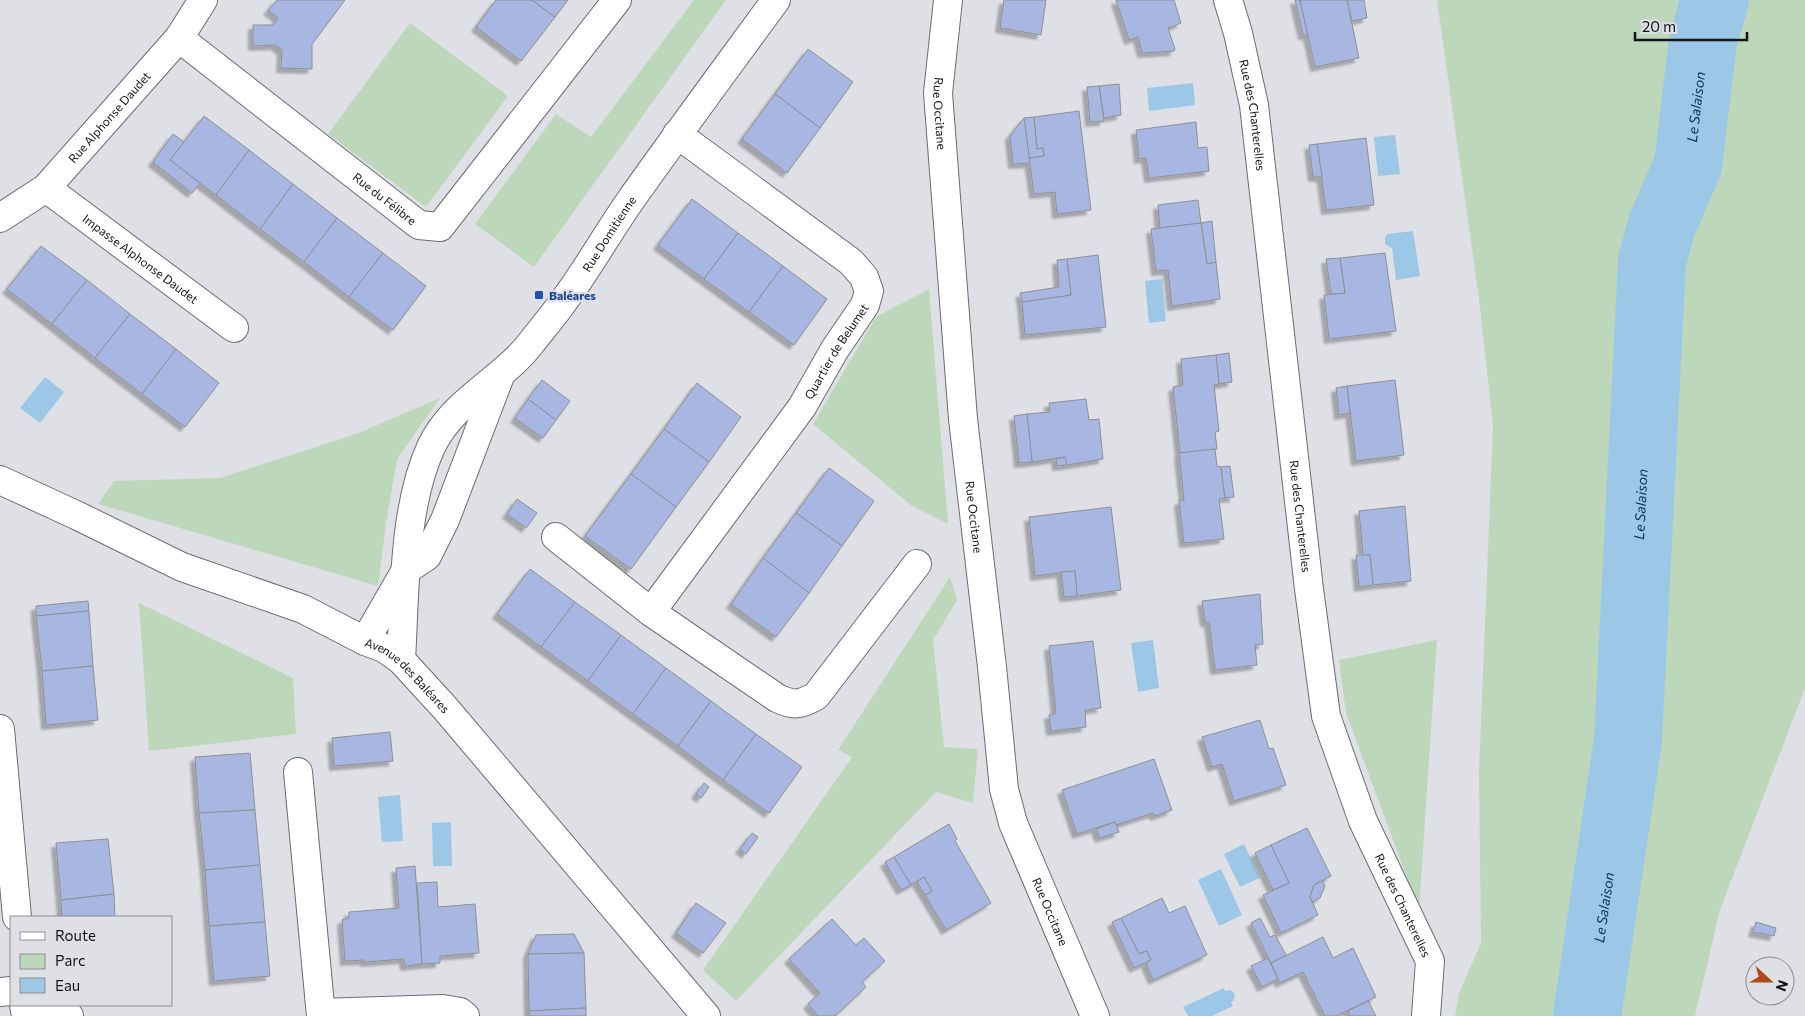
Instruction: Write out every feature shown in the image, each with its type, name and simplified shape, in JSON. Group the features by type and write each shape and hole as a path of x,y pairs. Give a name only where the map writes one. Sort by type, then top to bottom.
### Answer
{"street":[{"name":"Rue Alphonse Daudet","path":"0,218 46,188 179,38 203,0"},
{"name":"Rue du Félibre","path":"179,38 419,225 440,228 617,0"},
{"name":"Rue Domitienne","path":"401,660 406,570 413,505 420,476 432,446 448,421 465,403 530,345 562,303 677,134 776,0"},
{"name":"Rue Occitane","path":"948,0 938,92 963,419 992,667 1004,789 1013,823 1095,1016"},
{"name":"Rue des Chanterelles","path":"1228,0 1238,33 1254,105 1309,589 1326,716 1363,821 1430,961 1426,1016"},
{"name":"Quartier de Belumet","path":"651,612 802,407 835,349 865,305 869,291 864,277 851,262 677,134"},
{"name":"Impasse Alphonse Daudet","path":"46,188 234,328"},
{"path":"406,570 427,556 438,534 501,372"},
{"name":"Avenue des Baléares","path":"3,489 76,515 182,567 303,609 365,641 384,648 401,660 445,708 706,1016"},
{"path":"556,537 651,612 788,704 802,704 816,696 917,564"},
{"name":"Rue Domitienne","path":"365,641 406,570"},
{"path":"0,729 17,916"},
{"path":"298,772 321,1015 443,1009 460,1012 465,1016"},
{"path":"51,1006 69,1016"}],"green space":[{"path":"694,0 726,0 534,267 475,224 556,114 591,137"},
{"path":"1437,0 1805,0 1805,688 1720,910 1695,1016 1455,1016 1459,993 1481,943 1479,771 1493,426 1479,299"},
{"path":"410,23 508,96 426,207 328,134"},
{"path":"929,289 948,524 912,506 813,424 876,317"},
{"path":"440,398 397,459 378,586 98,504 114,481 220,478 356,434"},
{"path":"950,577 957,600 933,640 944,747 978,749 973,803 936,792 736,1001 703,970 852,757 838,750"},
{"path":"139,603 293,678 296,734 149,751"},
{"path":"1437,640 1419,910 1346,713 1339,660"}],"water":[{"path":"1193,83 1195,105 1149,111 1147,88"},
{"path":"1395,135 1400,174 1378,176 1374,137"},
{"path":"1413,231 1420,276 1396,280 1392,248 1385,244 1385,237 1388,234"},
{"path":"1162,279 1166,321 1149,323 1145,281"},
{"path":"45,377 64,392 40,423 20,408"},
{"path":"1153,640 1159,688 1138,692 1131,643"},
{"path":"400,795 403,841 382,842 378,797"},
{"path":"451,822 452,866 433,866 432,823"},
{"path":"1244,844 1260,878 1240,887 1224,854"},
{"path":"1221,869 1242,915 1219,926 1198,880"},
{"path":"1224,988 1225,991 1231,990 1235,994 1234,1000 1231,1003 1233,1006 1212,1016 1188,1016 1183,1007"}],"building":[{"path":"277,0 345,0 312,44 312,69 281,68 282,50 275,45 253,46 253,25 273,25 278,18 268,10"},
{"path":"496,0 532,0 555,17 521,61 476,27"},
{"path":"532,0 568,0 555,17"},
{"path":"1004,0 1046,0 1041,35 1000,28"},
{"path":"1116,0 1174,0 1181,23 1168,28 1174,51 1142,53 1138,37 1129,40"},
{"path":"1295,0 1300,0 1308,35 1303,35"},
{"path":"1300,0 1347,0 1359,58 1315,67"},
{"path":"1347,0 1364,0 1367,18 1352,21"},
{"path":"808,49 853,82 820,128 775,94"},
{"path":"1119,84 1121,115 1104,118 1099,86"},
{"path":"1099,86 1104,121 1090,122 1087,87"},
{"path":"775,94 820,128 787,173 742,139"},
{"path":"1079,111 1091,210 1057,214 1055,192 1034,194 1029,158 1044,156 1043,148 1037,149 1034,117"},
{"path":"204,116 249,150 216,195 170,160"},
{"path":"1034,117 1037,149 1043,148 1044,156 1029,158 1024,118"},
{"path":"1024,118 1030,163 1013,164 1010,136"},
{"path":"1196,122 1198,148 1207,147 1209,171 1149,178 1146,158 1139,159 1136,130"},
{"path":"173,134 184,142 170,160 200,183 192,193 153,162"},
{"path":"1366,138 1374,205 1326,210 1317,144"},
{"path":"1317,144 1322,177 1313,177 1309,145"},
{"path":"249,150 293,184 260,229 216,195"},
{"path":"293,184 337,218 304,262 260,229"},
{"path":"692,199 738,233 704,279 658,245"},
{"path":"1198,200 1201,223 1160,228 1158,205"},
{"path":"337,218 383,253 349,297 304,262"},
{"path":"1212,221 1216,262 1207,264 1201,223"},
{"path":"1201,223 1207,264 1216,262 1220,299 1172,306 1168,270 1156,271 1151,229"},
{"path":"738,233 783,266 749,312 704,279"},
{"path":"41,246 87,280 52,324 7,289"},
{"path":"383,253 426,286 393,330 349,297"},
{"path":"1385,253 1396,331 1329,339 1324,295 1345,293 1340,258"},
{"path":"1098,255 1106,327 1025,335 1022,302 1071,295 1067,259"},
{"path":"1340,258 1345,293 1331,294 1326,259"},
{"path":"1067,259 1071,295 1022,302 1020,293 1059,287 1057,260"},
{"path":"783,266 827,299 794,345 749,312"},
{"path":"87,280 130,314 95,358 52,324"},
{"path":"130,314 176,349 142,394 95,358"},
{"path":"176,349 219,383 185,427 142,394"},
{"path":"1229,353 1232,382 1219,384 1216,355"},
{"path":"1216,355 1219,384 1214,385 1219,431 1215,432 1217,449 1180,453 1173,387 1183,385 1181,359"},
{"path":"542,380 570,401 556,420 528,399"},
{"path":"1395,380 1404,455 1356,461 1347,386"},
{"path":"697,383 741,417 709,462 664,429"},
{"path":"1347,386 1350,413 1339,415 1336,388"},
{"path":"528,399 556,420 543,438 515,418"},
{"path":"1086,399 1089,420 1099,419 1103,459 1067,465 1065,457 1032,462 1027,414 1050,412 1049,403"},
{"path":"1027,414 1032,462 1019,463 1014,416"},
{"path":"664,429 709,462 676,507 631,474"},
{"path":"1215,449 1217,466 1221,467 1225,498 1219,499 1224,539 1184,543 1179,501 1184,500 1179,453"},
{"path":"1065,457 1067,465 1057,466 1056,459"},
{"path":"1230,466 1234,497 1225,498 1221,467"},
{"path":"829,468 874,501 842,546 796,513"},
{"path":"631,474 676,507 631,569 585,536"},
{"path":"517,499 537,513 526,528 507,514"},
{"path":"1405,506 1411,581 1373,585 1370,555 1363,555 1359,511"},
{"path":"1111,507 1121,590 1077,596 1075,571 1035,576 1029,517"},
{"path":"796,513 842,546 809,593 763,558"},
{"path":"1356,555 1370,555 1373,585 1359,587"},
{"path":"763,558 809,593 776,637 731,604"},
{"path":"530,569 575,602 541,647 497,614"},
{"path":"1075,571 1077,596 1064,597 1061,572"},
{"path":"1260,594 1263,644 1255,645 1257,665 1215,670 1209,622 1205,622 1202,601"},
{"path":"88,601 89,611 36,616 36,606"},
{"path":"575,602 621,635 588,681 541,647"},
{"path":"89,611 93,666 42,671 36,616"},
{"path":"621,635 666,668 633,714 588,681"},
{"path":"1093,641 1101,708 1085,710 1086,727 1051,731 1049,715 1056,713 1049,646"},
{"path":"93,666 98,720 46,725 42,671"},
{"path":"666,668 711,701 678,746 633,714"},
{"path":"711,701 756,734 723,780 678,746"},
{"path":"1260,720 1269,749 1273,748 1286,785 1234,801 1222,764 1212,767 1202,737"},
{"path":"390,732 393,761 334,766 332,738"},
{"path":"756,734 802,767 769,813 723,780"},
{"path":"250,753 255,810 199,813 195,757"},
{"path":"1154,759 1172,810 1155,816 1153,813 1116,825 1115,822 1077,834 1062,790"},
{"path":"704,783 709,787 701,798 696,794"},
{"path":"255,810 260,865 205,870 199,813"},
{"path":"1115,822 1119,832 1100,838 1096,829"},
{"path":"949,824 957,839 955,841 991,903 946,930 925,895 932,891 924,877 911,885 894,857"},
{"path":"1307,828 1331,876 1314,885 1310,897 1318,915 1281,933 1263,895 1289,883 1271,845"},
{"path":"752,833 758,837 746,854 740,849"},
{"path":"108,839 114,894 61,900 56,843"},
{"path":"1271,845 1289,883 1273,890 1255,853"},
{"path":"894,857 911,885 901,890 885,862"},
{"path":"260,865 265,922 209,926 205,870"},
{"path":"415,866 422,964 405,966 404,959 365,962 364,960 345,961 342,920 349,918 349,912 399,908 396,868"},
{"path":"924,877 932,891 925,895 917,882"},
{"path":"1322,881 1325,886 1320,898 1313,902 1310,897 1314,885"},
{"path":"437,882 438,907 475,904 479,953 440,956 440,963 422,964 417,883"},
{"path":"114,894 115,916 62,916 61,900"},
{"path":"1162,898 1169,913 1185,906 1207,955 1153,980 1146,963 1151,960 1147,951 1139,954 1121,918"},
{"path":"696,903 726,923 703,953 676,933"},
{"path":"1121,918 1139,954 1147,951 1151,960 1134,968 1112,922"},
{"path":"1260,918 1270,937 1275,935 1286,955 1271,963 1251,923"},
{"path":"832,919 856,945 864,938 885,961 862,982 866,987 835,1016 818,1016 808,1004 820,993 789,959"},
{"path":"265,922 270,976 214,981 209,926"},
{"path":"1756,922 1776,928 1774,936 1753,932"},
{"path":"574,934 584,953 528,954 536,935"},
{"path":"1323,937 1333,958 1353,948 1376,997 1336,1016 1325,1016 1303,972 1280,983 1271,963"},
{"path":"584,953 586,1008 529,1011 528,954"},
{"path":"1268,958 1278,979 1262,987 1251,966"},
{"path":"1368,1001 1376,1016 1350,1016 1348,1011"},
{"path":"586,1008 586,1016 530,1016 529,1011"}],"waterway":[{"name":"Le Salaison","path":"1587,1016 1628,740 1652,261 1662,225 1688,165 1703,41 1715,0"}],"place":[{"name":"Baléares","path":"539,295"}]}
